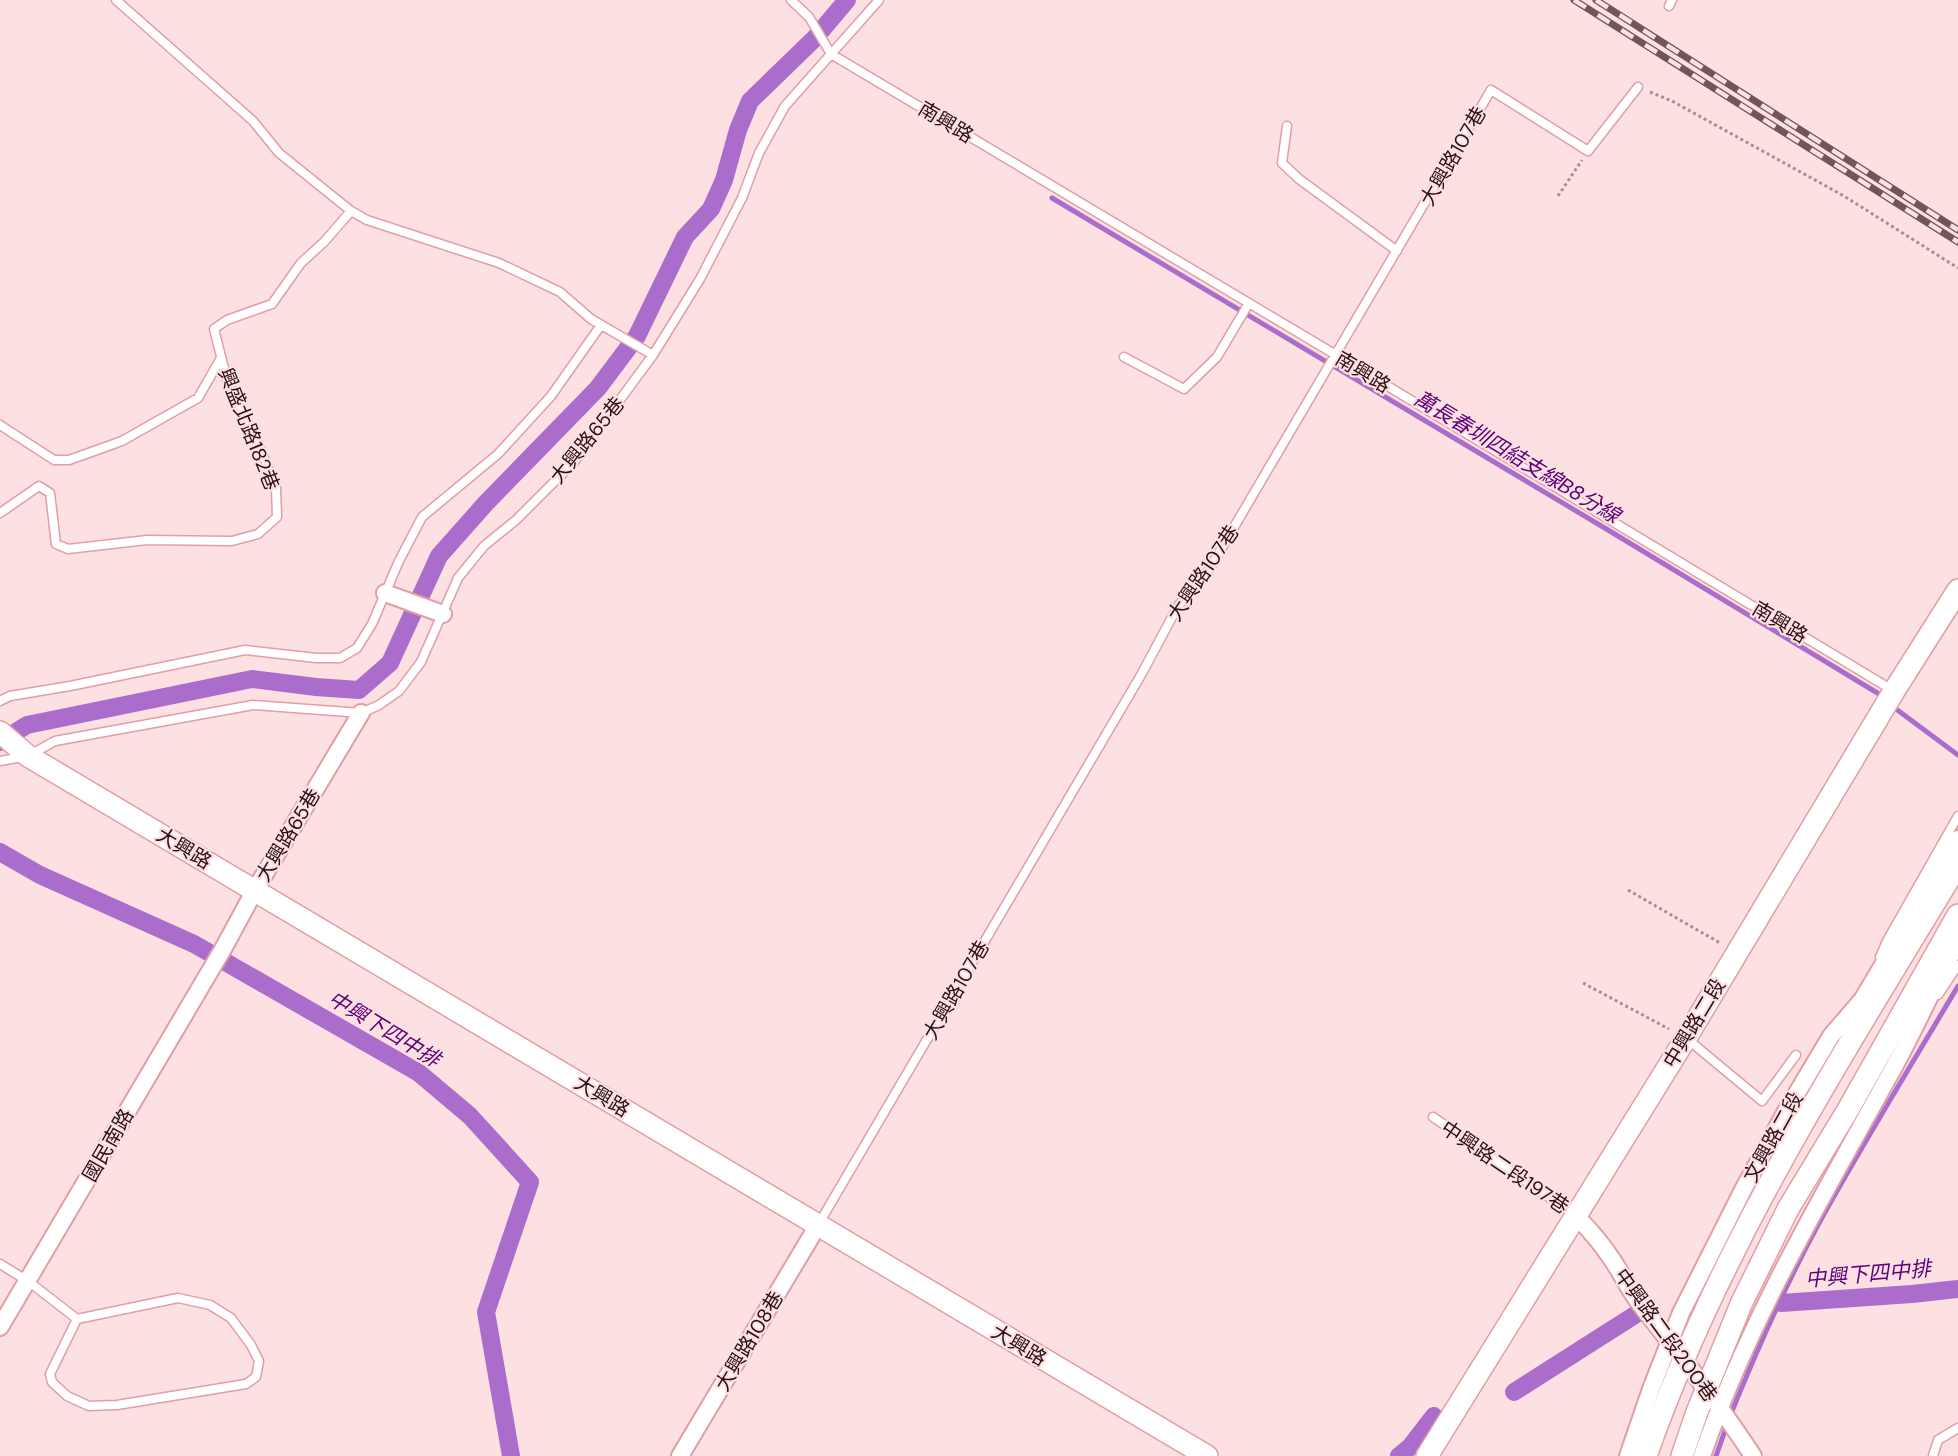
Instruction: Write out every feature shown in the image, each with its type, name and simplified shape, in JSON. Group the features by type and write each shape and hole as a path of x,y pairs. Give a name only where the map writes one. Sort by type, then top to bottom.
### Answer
{"street":[{"name":"中興路二段","path":"1427,1456 1686,1038 1894,691 1958,590"},
{"path":"385,593 443,614"},
{"name":"大興路65巷","path":"219,956 255,890 362,714"},
{"name":"大興路","path":"0,732 28,756 1207,1456"},
{"name":"文興路二段","path":"1628,1456 1681,1313 1744,1188 1831,1036 1862,1000 1958,839"},
{"name":"文興路二段","path":"1646,1456 1667,1396 1696,1328 1760,1198 1830,1076 1958,864"},
{"path":"1682,1456 1706,1389 1742,1302 1788,1209 1849,1108 1958,915"},
{"path":"1702,1456 1764,1305 1831,1178 1905,1046 1958,942"},
{"name":"國民南路","path":"0,1327 219,956"},
{"name":"中興路二段200巷","path":"1576,1216 1601,1244 1636,1299 1706,1389 1753,1456"},
{"name":"大興路108巷","path":"680,1456 818,1226"}],"lane":[{"path":"116,0 253,121 279,153 351,212 367,220 499,263 560,292 591,319 653,355"},
{"path":"791,0 809,17 831,54"},
{"name":"大興路65巷","path":"362,714 399,691 421,662 458,578 484,546 516,520 574,462 653,355 700,279 742,198 759,153 784,106 879,0"},
{"name":"南興路","path":"831,54 1894,691"},
{"path":"1588,151 1638,87"},
{"name":"大興路107巷","path":"818,1226 1141,675 1178,606 1207,573 1491,90 1588,151"},
{"path":"1287,126 1282,163 1299,179 1397,251"},
{"name":"興盛北路182巷","path":"0,513 39,486 50,493 56,544 68,549 147,540 232,542 258,534 277,518 276,488 258,443 227,380 214,329 227,320 272,304 301,263 351,212"},
{"path":"1124,357 1184,389 1217,357 1249,303"},
{"path":"0,701 10,696 245,650 316,658 340,658 357,648 363,641 399,561 422,517 498,454 551,396 601,325"},
{"path":"0,425 54,460 69,460 122,441 198,398 221,358"},
{"path":"0,761 28,756 55,741 253,705 362,714"},
{"path":"1830,1076 1887,941 1958,816"},
{"path":"1849,1108 1905,1046 1958,965"},
{"path":"1905,1046 1924,975"},
{"path":"1686,1038 1762,1101 1796,1055"},
{"name":"中興路二段197巷","path":"1433,1117 1576,1216"},
{"path":"0,1264 27,1281 77,1319 178,1298 210,1305 231,1318 251,1345 259,1361 256,1377 246,1384 117,1405 89,1406 67,1396 52,1382 50,1374 77,1319"},
{"path":"1933,1456 1938,1440 1958,1428"}],"path":[{"path":"1638,87 1672,101 1844,196 1958,268"},
{"path":"1558,196 1588,151"},
{"path":"1628,890 1736,952"},
{"path":"1583,983 1686,1038"}],"waterway":[{"path":"0,742 27,725 252,679 359,690 390,663 439,556 486,503 598,388 637,336 685,237 711,209 724,180 738,130 750,101 815,38 847,0"},
{"name":"萬長春圳四結支線B8分線","path":"1052,198 1884,697"},
{"name":"萬長春圳四結支線B8分線","path":"1892,706 1958,755"},
{"name":"中興下四中排","path":"0,852 40,875 194,944 419,1073 470,1116 530,1182 486,1312 511,1456"},
{"path":"1730,1416 1751,1364 1798,1263 1824,1214 1958,986"},
{"name":"中興下四中排","path":"1781,1303 1958,1289"},
{"name":"中興下四中排","path":"1514,1392 1638,1313"},
{"name":"中興下四中排","path":"1399,1456 1410,1447 1434,1416"},
{"path":"1716,1456 1727,1425"}],"railway":[{"path":"1574,0 1958,242"},
{"path":"1596,0 1958,230"}]}
